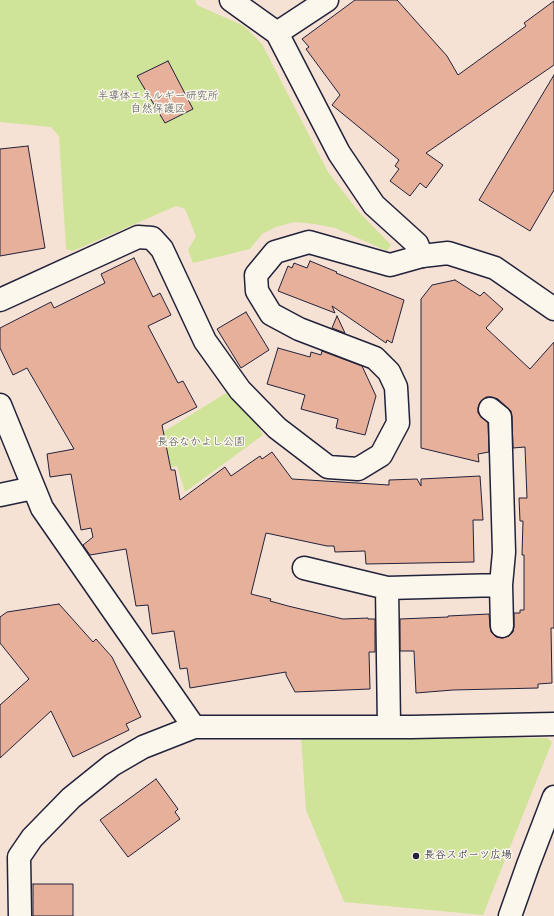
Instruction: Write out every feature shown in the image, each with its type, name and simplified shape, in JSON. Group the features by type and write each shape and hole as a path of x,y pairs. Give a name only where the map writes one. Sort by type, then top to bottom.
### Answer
{"street":[{"path":"231,0 277,33 340,153 374,205 417,244 422,256"},
{"path":"277,33 327,0"},
{"path":"0,300 138,237 152,238 162,249 205,341 240,390 277,428 328,467 358,469 381,455 398,422 396,387 389,372 375,358 299,329 271,314 257,291 256,275 275,252 309,242 390,265 422,256 448,253 495,268 554,309"},
{"path":"0,405 42,508 194,727"},
{"path":"490,410 500,417 504,552 501,585 502,626"},
{"path":"0,495 33,488"},
{"path":"304,568 387,588 501,585"},
{"path":"387,588 389,726"},
{"path":"20,916 19,857 32,838 71,798 112,765 143,747 194,727 554,724"},
{"path":"510,916 554,797"}],"green space":[{"name":"半導体エネルギー研究所 自然保護区","path":"0,0 195,0 197,5 244,26 262,44 328,172 358,211 391,245 387,251 335,228 294,222 276,227 262,234 250,249 193,263 188,250 196,236 185,209 176,206 73,251 66,249 59,136 51,127 0,122"},
{"name":"長谷なかよし公園","path":"226,393 255,421 263,435 185,492 177,466 166,468 160,434"},
{"name":"長谷スポーツ広場","path":"301,736 547,738 552,742 483,915 344,902 306,810"}],"building":[{"path":"355,0 397,0 447,56 458,75 526,26 524,23 554,1 554,65 426,153 443,165 426,188 420,183 410,196 390,181 399,169 395,166 399,160 332,105 340,95 306,49 309,47 302,39"},
{"path":"168,61 193,109 165,123 137,76"},
{"path":"554,75 554,190 530,231 479,200"},
{"path":"28,146 45,248 0,256 0,149"},
{"path":"134,258 153,297 160,293 171,315 148,326 178,383 183,381 197,407 162,425 171,470 175,470 180,500 225,467 231,476 260,456 262,459 272,452 292,479 389,485 389,480 417,479 421,486 421,479 480,476 483,520 473,520 474,562 366,564 365,551 335,552 334,546 327,546 266,533 251,594 271,599 270,601 288,606 343,619 375,619 375,652 369,652 370,689 295,692 286,675 286,672 190,688 187,668 180,669 174,631 152,634 148,605 136,606 126,549 90,555 83,545 93,537 91,528 81,530 71,474 50,477 47,454 74,449 27,368 13,375 0,348 0,328 51,302 54,308 105,283 101,274"},
{"path":"310,261 404,300 392,343 387,340 386,343 332,306 335,313 278,291 288,266 292,268 294,263 307,268"},
{"path":"455,280 480,296 484,292 503,309 486,328 530,369 554,342 554,628 551,628 552,683 538,684 538,688 453,690 416,693 414,651 400,651 400,619 489,614 491,632 496,637 503,638 509,636 513,632 514,613 520,613 520,610 524,610 524,555 522,555 523,521 520,521 519,498 527,498 525,447 513,448 511,411 498,399 492,397 486,397 480,402 478,413 488,423 489,452 478,454 479,462 421,448 421,299 432,285"},
{"path":"246,312 269,350 241,368 217,329"},
{"path":"337,316 345,333 332,328"},
{"path":"278,348 310,357 311,352 321,355 322,351 362,366 376,396 365,435 336,428 338,419 301,409 305,395 267,384"},
{"path":"59,604 93,642 96,639 112,657 141,717 126,724 129,730 73,757 51,711 0,758 0,705 29,679 0,643 0,617 7,612"},
{"path":"156,779 178,809 175,812 180,819 128,857 100,820"},
{"path":"33,884 73,884 73,916 33,916"}],"place":[{"name":"長谷スポーツ広場","path":"416,856"}]}
